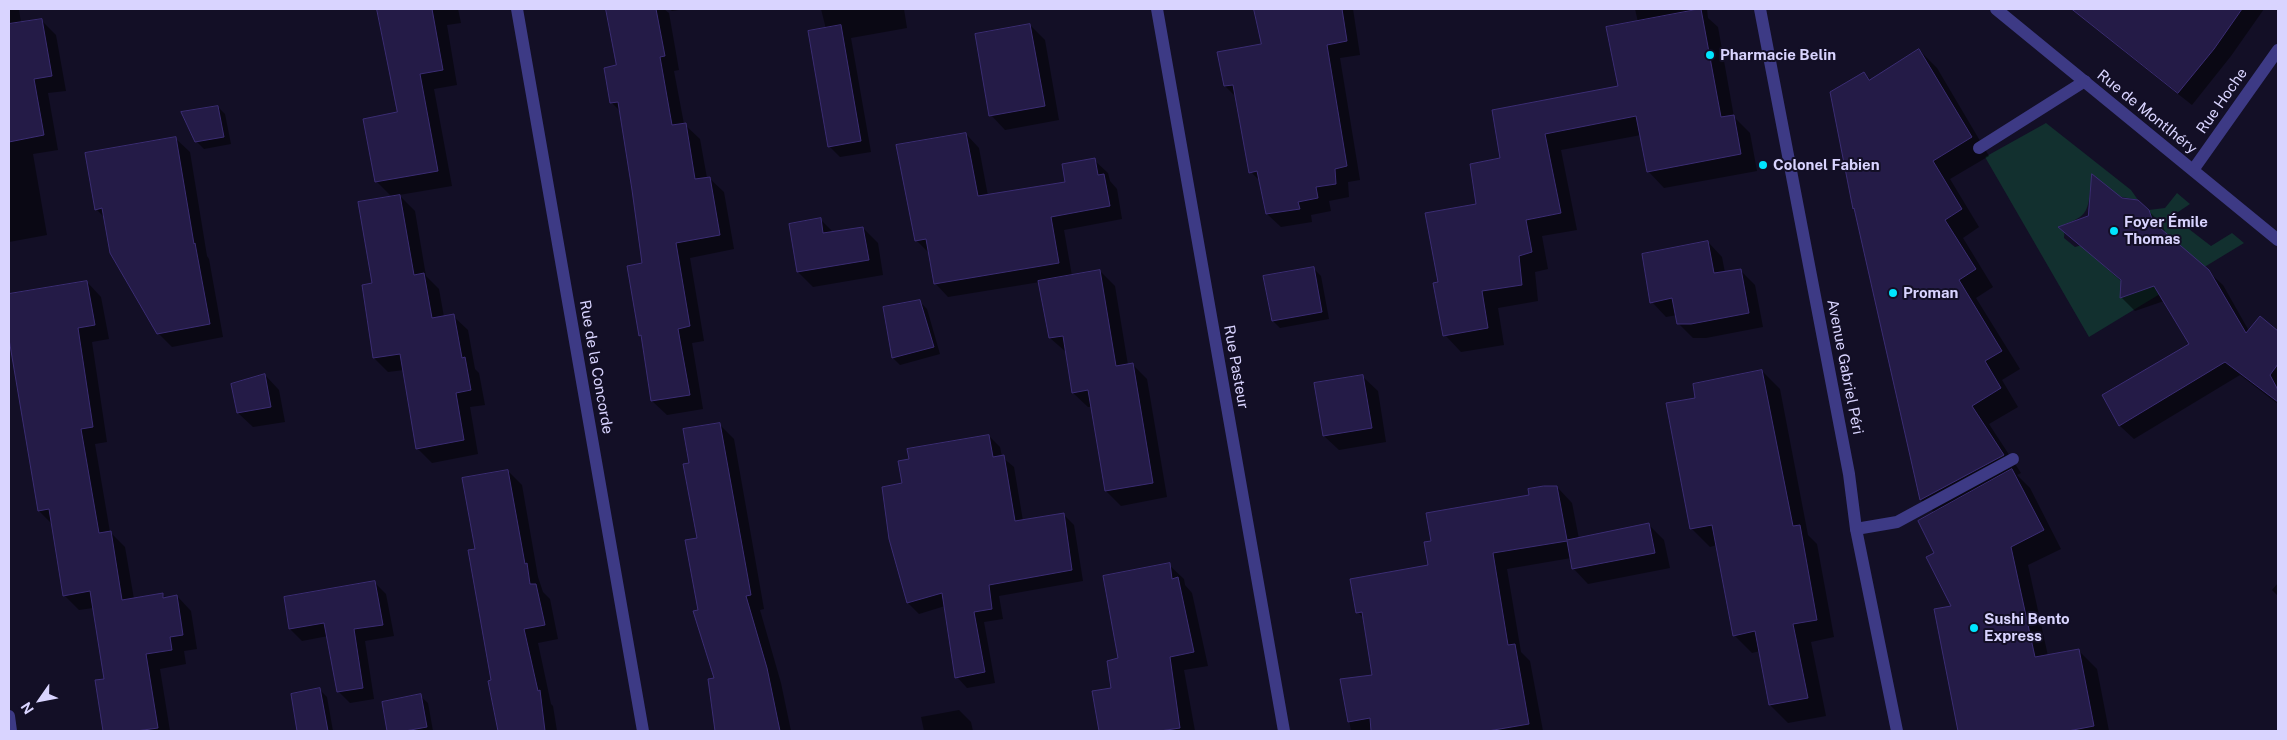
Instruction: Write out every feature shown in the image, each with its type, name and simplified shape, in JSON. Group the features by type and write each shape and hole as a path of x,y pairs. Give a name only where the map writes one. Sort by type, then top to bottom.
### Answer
{"street":[{"name":"Rue de la Concorde","path":"517,9 643,731"},
{"name":"Rue Pasteur","path":"1157,9 1284,731"},
{"name":"Avenue Gabriel Péri","path":"1760,9 1849,474 1856,528 1897,731"},
{"name":"Rue de Montlhéry","path":"1996,9 2278,240"},
{"name":"Rue Hoche","path":"2193,170 2278,50"},
{"path":"1979,148 2085,81"},
{"path":"1856,528 1897,522 2013,459"},
{"path":"9,716 11,731"}],"green space":[{"path":"2046,123 2131,190 2138,200 2090,191 2084,213 2077,219 2065,224 2064,238 2075,247 2089,243 2180,246 2153,222 2149,210 2165,208 2177,193 2190,204 2172,216 2211,246 2232,233 2244,243 2089,337 1985,157"}],"building":[{"path":"377,9 432,9 443,70 420,74 438,171 375,182 363,119 397,112"},
{"path":"606,9 656,9 665,56 660,57 672,125 686,123 695,179 710,177 720,235 676,243 690,326 678,329 690,395 651,401 641,335 639,336 627,266 642,263 632,190 618,102 610,103 604,68 616,65"},
{"path":"1254,9 1342,9 1347,41 1327,45 1347,166 1335,169 1336,184 1316,187 1318,198 1298,202 1300,209 1266,214 1257,171 1249,173 1233,85 1224,86 1217,52 1261,44"},
{"path":"1701,9 1721,117 1734,115 1741,154 1647,172 1636,116 1545,134 1561,213 1526,220 1532,252 1519,256 1522,285 1482,291 1488,328 1443,336 1433,283 1438,282 1425,213 1476,204 1470,164 1500,158 1492,110 1618,86 1606,27"},
{"path":"2072,9 2242,9 2214,49 2178,93"},
{"path":"42,19 52,76 34,79 44,135 9,142 9,24"},
{"path":"1030,24 1045,106 989,116 975,34"},
{"path":"841,25 861,141 828,147 808,31"},
{"path":"1919,49 1972,137 1933,161 1962,209 1945,220 1976,269 1959,280 2002,351 1985,361 2001,388 1972,406 2004,455 1920,500 1853,209 1830,92 1864,72 1869,80"},
{"path":"218,106 224,137 195,142 181,112"},
{"path":"966,133 978,196 1065,182 1062,164 1095,158 1098,175 1104,174 1110,206 1051,217 1059,263 934,284 926,239 915,241 896,145"},
{"path":"176,137 210,324 157,334 110,253 102,208 95,210 85,153"},
{"path":"2092,174 2122,198 2138,200 2149,210 2153,222 2209,270 2246,333 2260,316 2278,331 2278,364 2270,375 2278,390 2278,402 2225,362 2119,426 2102,395 2189,344 2154,286 2120,298 2121,280 2058,227 2088,216"},
{"path":"400,195 414,275 424,273 432,318 454,314 462,358 465,357 471,390 456,393 464,440 416,449 400,354 373,358 362,285 372,283 358,202"},
{"path":"821,218 823,233 863,227 869,260 797,272 789,224"},
{"path":"1708,241 1714,273 1741,269 1749,313 1691,324 1677,324 1672,298 1650,303 1642,254"},
{"path":"1314,267 1322,312 1272,321 1263,276"},
{"path":"1100,270 1116,366 1133,363 1153,483 1105,491 1088,390 1072,393 1063,336 1049,338 1038,281"},
{"path":"87,281 95,325 78,328 93,427 81,429 99,533 111,531 122,600 163,593 163,598 177,595 183,635 170,637 172,650 146,654 158,728 136,731 103,731 95,680 104,679 90,591 63,596 49,509 38,511 9,339 9,294"},
{"path":"920,300 934,347 892,358 883,307"},
{"path":"1762,370 1793,526 1800,525 1817,620 1793,624 1808,698 1769,705 1755,631 1733,636 1712,525 1690,529 1666,403 1695,398 1693,384"},
{"path":"265,374 271,407 237,413 231,384"},
{"path":"1363,375 1372,428 1323,436 1314,383"},
{"path":"720,423 751,595 746,596 767,668 780,731 715,731 708,679 714,678 693,611 698,610 685,540 697,538 683,464 689,463 683,429"},
{"path":"989,435 993,457 1004,455 1015,521 1064,513 1072,570 989,585 992,609 974,612 985,672 955,678 942,593 907,603 889,539 882,487 902,483 898,461 909,459 907,449"},
{"path":"2012,469 2044,530 2011,547 2035,657 2079,649 2094,726 2068,731 1958,731 1934,609 1951,606 1926,557 1934,553 1918,521"},
{"path":"508,470 525,564 527,563 530,584 536,584 545,625 524,629 538,691 540,690 545,731 498,731 488,681 491,680 468,550 475,549 462,478"},
{"path":"1557,486 1567,540 1649,523 1655,553 1572,569 1567,541 1493,553 1508,645 1515,644 1529,724 1488,731 1371,731 1370,718 1348,722 1340,679 1372,675 1362,612 1356,613 1350,579 1428,565 1424,542 1431,541 1426,513 1529,495 1528,489"},
{"path":"1170,563 1172,579 1178,577 1194,652 1170,657 1180,728 1160,731 1099,731 1092,691 1111,688 1107,661 1118,658 1103,576"},
{"path":"375,581 383,625 354,629 363,688 337,692 324,623 289,629 284,597"},
{"path":"320,688 328,731 297,731 291,694"},
{"path":"421,694 427,727 405,731 387,731 382,702"}],"place":[{"name":"Pharmacie Belin","path":"1710,55"},
{"name":"Colonel Fabien","path":"1763,165"},
{"name":"Foyer Émile Thomas","path":"2114,231"},
{"name":"Proman","path":"1893,293"},
{"name":"Sushi Bento Express","path":"1974,628"}]}
